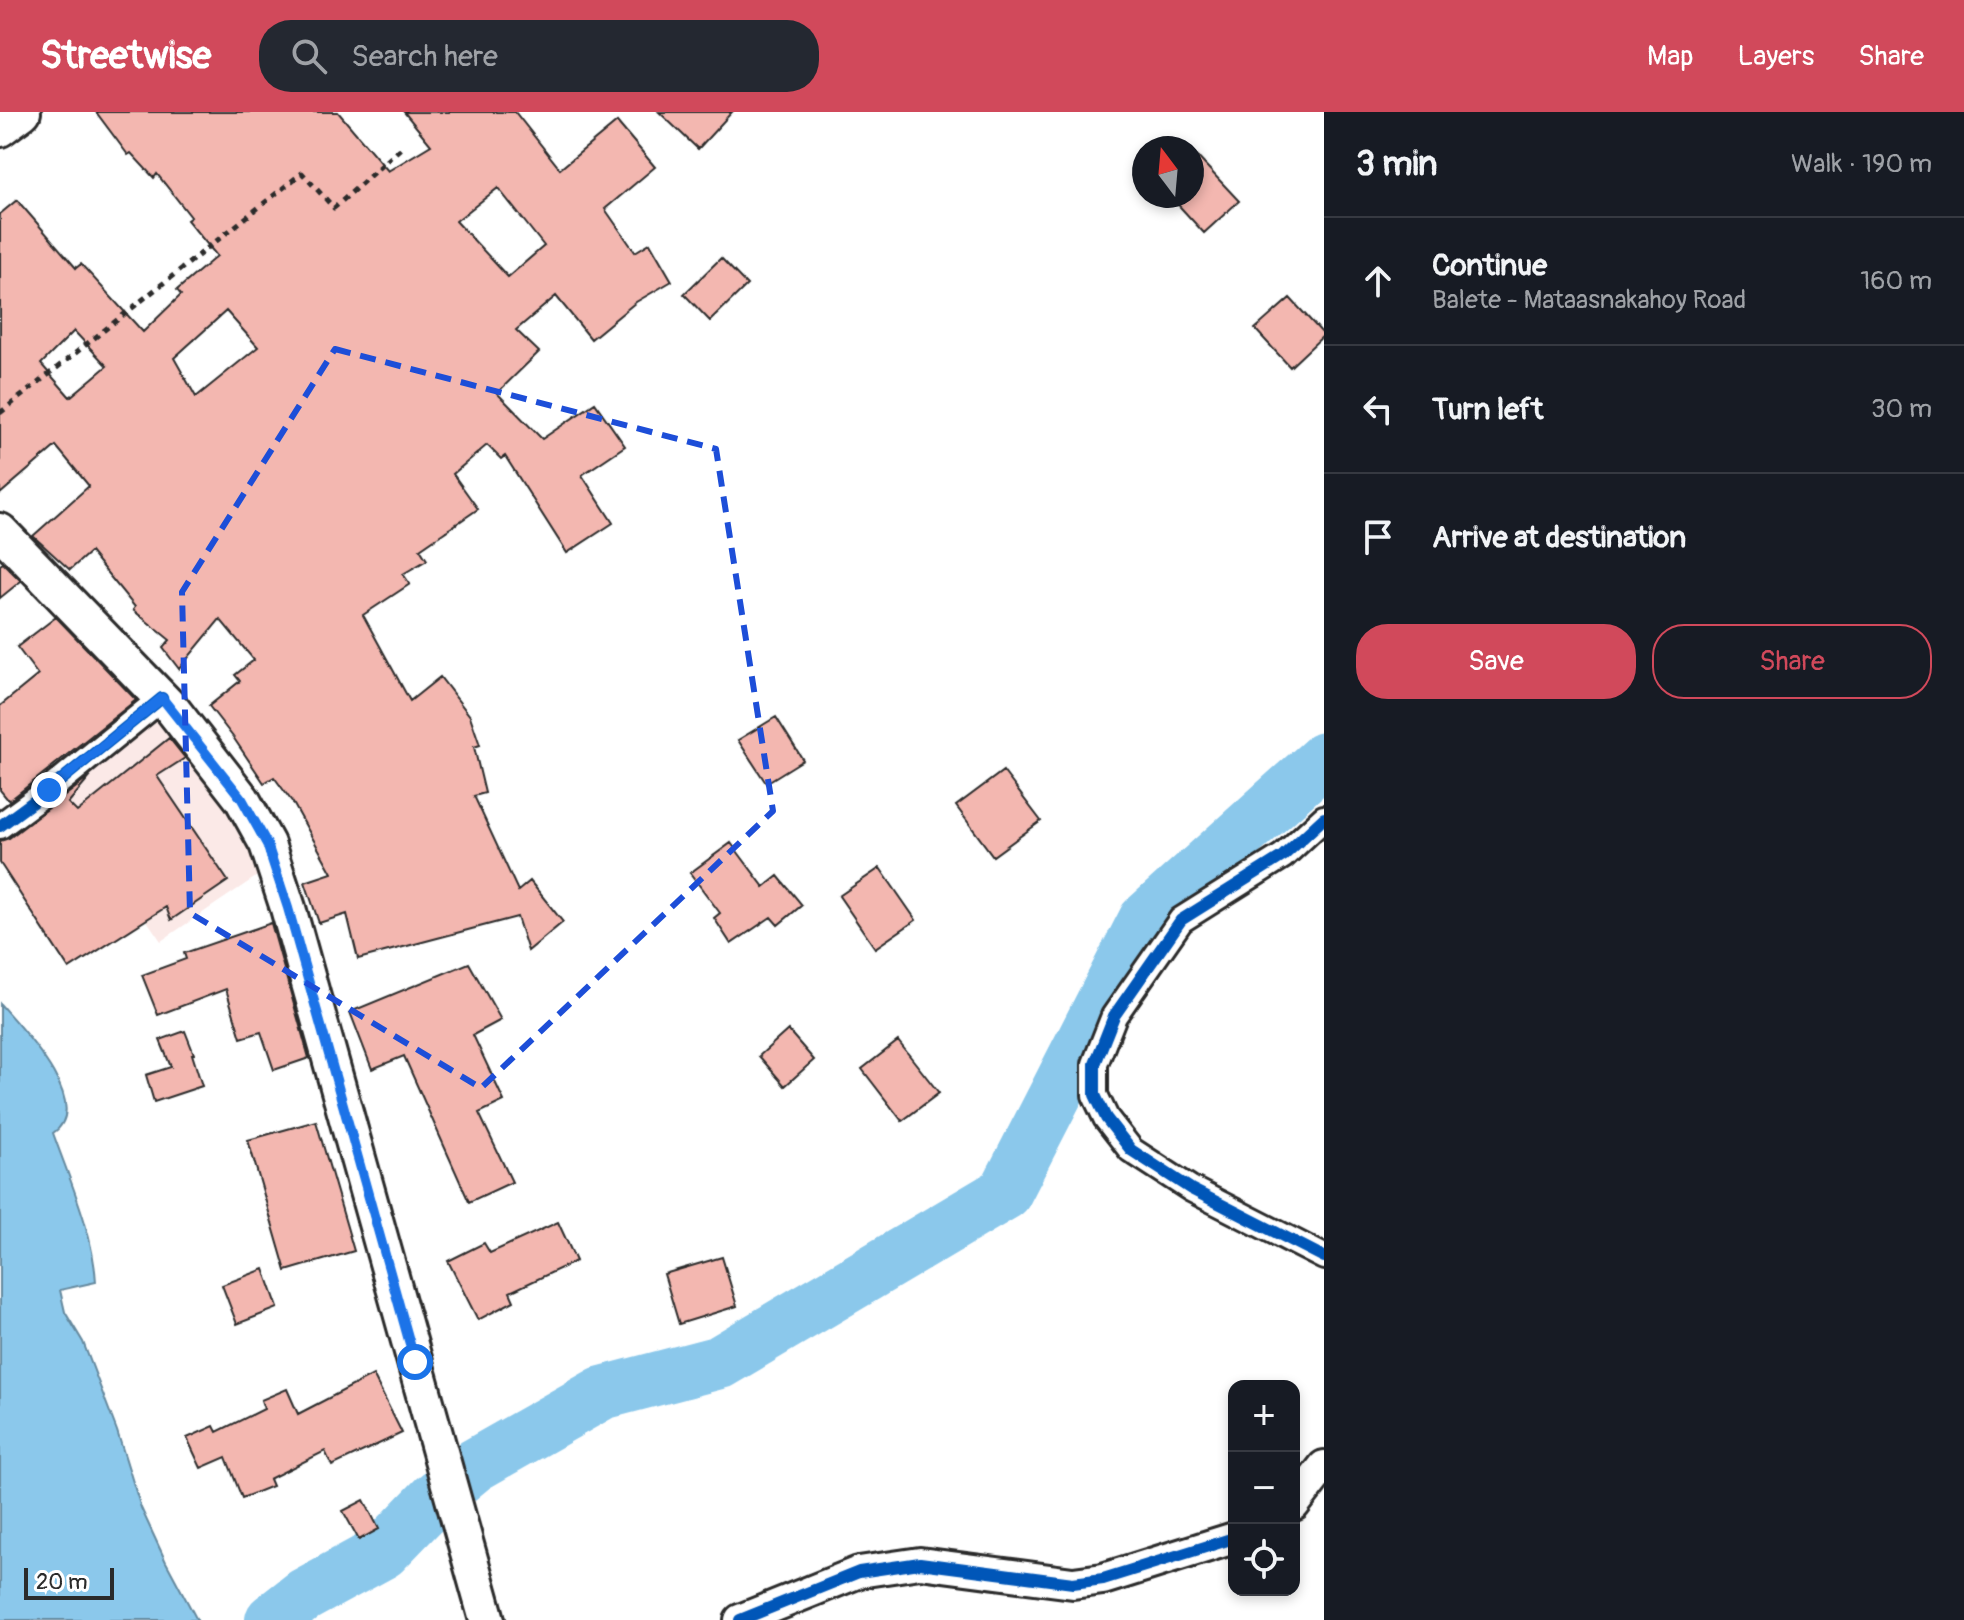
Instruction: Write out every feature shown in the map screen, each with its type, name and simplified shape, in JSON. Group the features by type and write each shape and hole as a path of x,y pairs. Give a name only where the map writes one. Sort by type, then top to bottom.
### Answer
{"main road":[{"path":"0,129 23,112"},
{"path":"0,531 162,698 242,799 267,844 288,908 487,1620"}],"street":[{"path":"0,826 162,698"},
{"path":"1324,818 1283,856 1181,920 1114,1016 1095,1064 1095,1095 1106,1118 1131,1150 1191,1189 1324,1257"},
{"path":"1300,1497 1324,1466"},
{"path":"740,1620 859,1572 920,1563 1073,1583 1118,1574 1228,1540"}],"path":[{"path":"0,413 302,173 334,208 401,148"}],"highlighted area":[{"path":"335,349 716,449 773,811 481,1088 190,913 182,592"}],"shaded area":[{"path":"164,714 269,868 161,941 57,790"}],"water":[{"path":"0,1004 37,1048 60,1086 65,1104 64,1120 53,1133 86,1225 96,1282 60,1290 65,1312 83,1342 117,1431 141,1508 197,1620 0,1620"}],"building":[{"path":"96,112 338,112 388,171 431,145 404,112 515,112 560,169 617,122 655,167 605,209 635,252 650,243 672,281 636,302 591,339 556,296 516,330 539,352 497,393 542,439 595,403 625,446 582,475 613,523 567,553 505,456 501,459 487,445 453,474 478,509 420,549 427,560 403,574 410,584 363,615 410,701 440,677 470,716 480,745 474,747 485,793 474,796 518,891 530,881 563,922 528,951 517,917 358,959 347,914 319,923 305,882 332,873 293,803 274,777 264,783 209,706 240,681 235,675 254,660 220,619 179,669 163,648 170,640 133,610 135,607 90,552 70,570 33,536 89,486 56,446 0,494 0,214 17,200 76,268 81,264 143,332 181,295 177,290 217,256 187,220 191,217 157,174 154,178 131,153 128,155","holes":["498,188 544,246 508,277 456,221","226,311 258,347 196,397 174,358","74,331 107,366 70,397 41,364"]},
{"path":"659,112 732,112 698,149"},
{"path":"1204,164 1239,201 1204,233 1181,208 1204,208"},
{"path":"721,258 747,285 710,321 684,294"},
{"path":"1290,298 1324,335 1290,367 1255,329"},
{"path":"3,563 21,581 0,598 0,565"},
{"path":"56,617 136,700 9,801 0,790 0,706 38,675 17,647"},
{"path":"776,717 803,760 766,783 738,740"},
{"path":"169,738 185,758 157,776 228,881 171,920 166,907 69,969 0,863 0,841 9,838 91,776 68,803 77,812"},
{"path":"1003,771 1041,821 993,856 956,806"},
{"path":"731,843 764,887 778,876 802,905 778,925 771,917 731,944 714,918 720,913 690,873"},
{"path":"880,868 916,920 875,948 839,896"},
{"path":"271,923 309,1058 274,1070 261,1032 241,1038 226,989 158,1015 142,975 186,959 184,953"},
{"path":"469,963 501,1020 473,1035 504,1101 479,1113 512,1182 469,1202 404,1056 372,1069 350,1012"},
{"path":"788,1030 814,1060 785,1086 759,1056"},
{"path":"185,1031 202,1086 154,1102 146,1075 171,1067 160,1040"},
{"path":"898,1041 939,1093 902,1121 862,1069"},
{"path":"316,1121 354,1251 286,1271 248,1140"},
{"path":"558,1222 576,1261 510,1292 514,1301 478,1320 448,1261 484,1243 490,1253"},
{"path":"722,1257 737,1306 679,1324 664,1274"},
{"path":"264,1269 278,1308 237,1324 222,1285"},
{"path":"373,1375 402,1433 332,1466 325,1451 269,1479 272,1486 242,1498 226,1457 201,1468 187,1438 214,1426 217,1432 264,1409 261,1400 287,1389 298,1414"},
{"path":"364,1500 379,1529 359,1540 343,1511"}],"waterway":[{"path":"272,1620 304,1595 383,1552 435,1498 475,1465 602,1393 720,1362 1005,1193 1145,920 1324,759"}],"cycle path":[{"path":"0,826 162,698"},
{"path":"1324,818 1283,856 1181,920 1114,1016 1095,1064 1095,1095 1106,1118 1131,1150 1191,1189 1324,1257"},
{"path":"740,1620 859,1572 920,1563 1073,1583 1103,1579 1228,1540"}],"route":[{"path":"49,790 162,698 242,799 267,844 288,908 415,1362"}]}
